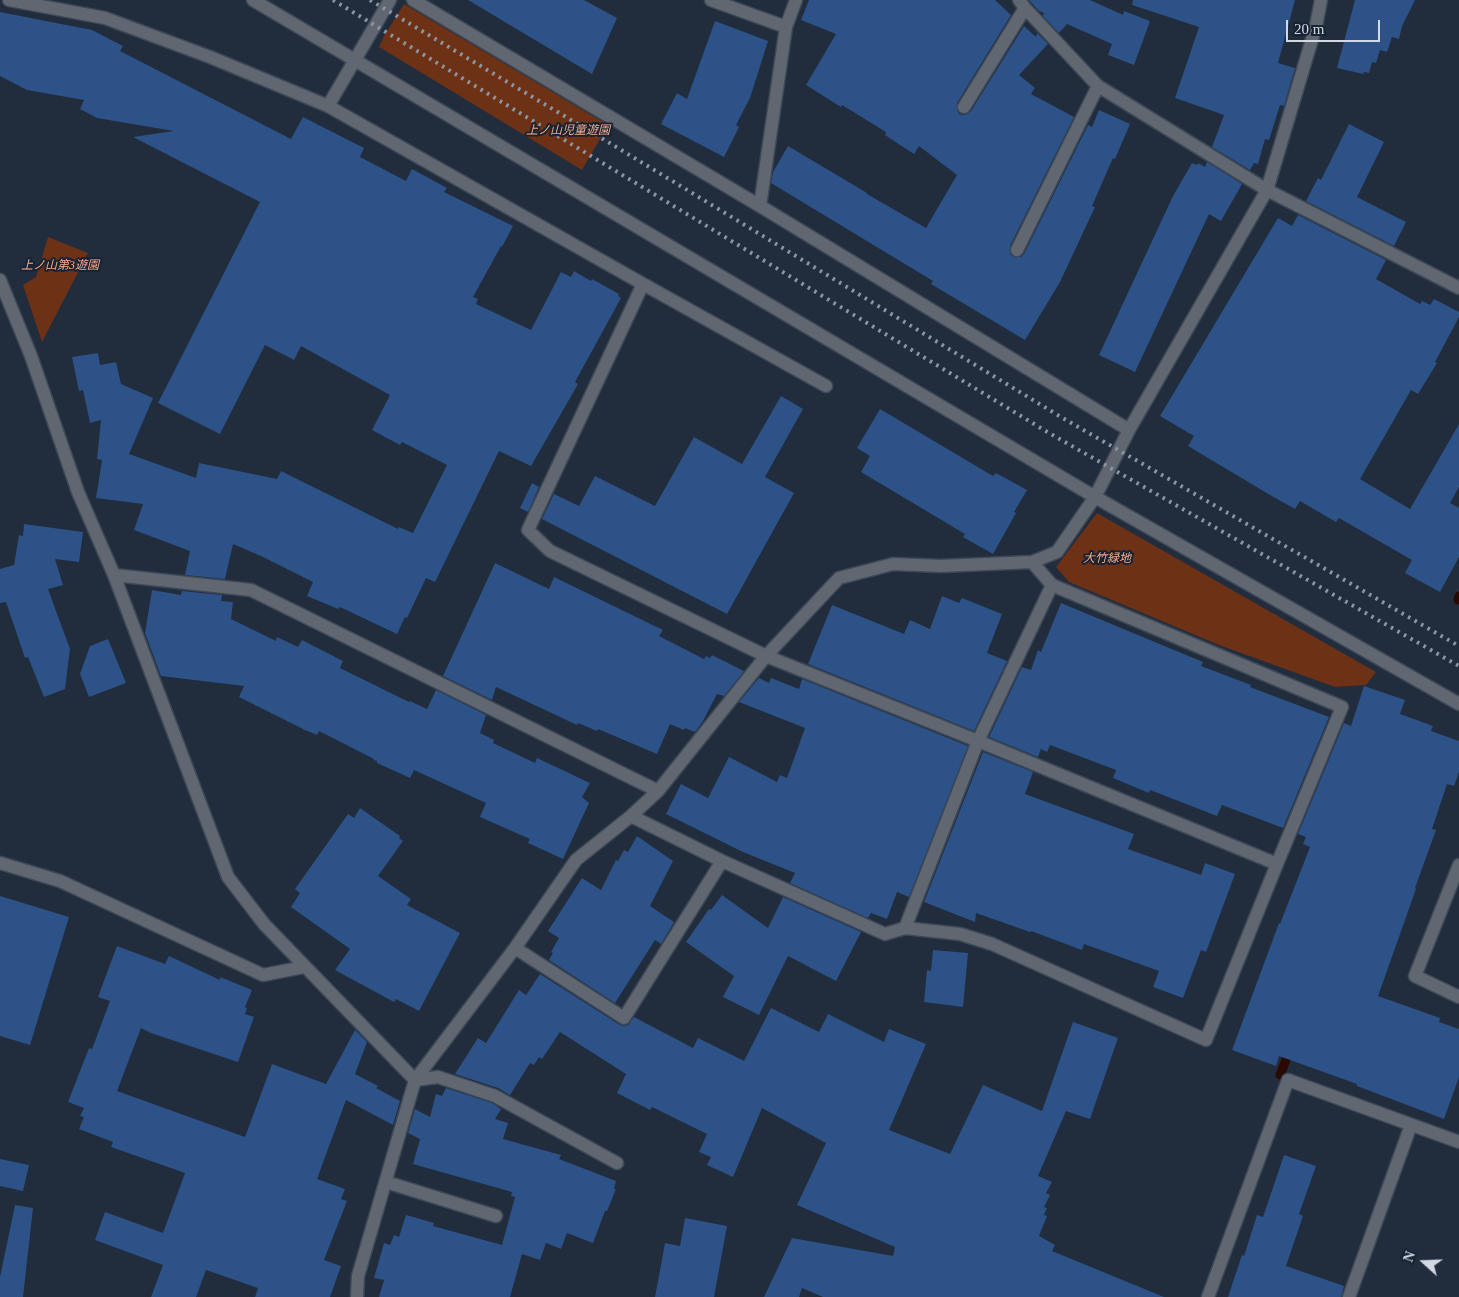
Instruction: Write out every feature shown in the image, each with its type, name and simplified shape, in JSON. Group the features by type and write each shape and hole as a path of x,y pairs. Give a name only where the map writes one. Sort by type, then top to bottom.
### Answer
{"street":[{"path":"9,0 105,18 210,57 328,106 826,386"},
{"path":"254,0 1096,497 1459,704"},
{"path":"328,106 390,0"},
{"path":"414,0 760,206 1129,430"},
{"path":"711,0 786,27"},
{"path":"760,206 786,27 796,0"},
{"path":"357,1297 358,1276 415,1080 515,948 576,860 632,816 658,791 766,656 839,578 893,564 941,566 1032,562 1057,552 1096,497 1129,430 1267,190 1316,26 1321,0"},
{"path":"964,107 1022,4 1098,86 1267,190 1459,288"},
{"path":"1017,250 1098,86"},
{"path":"0,280 32,356 78,492 114,575 228,877 264,924 415,1080"},
{"path":"643,284 528,530 550,551 766,656 1277,864"},
{"path":"632,816 722,861 884,934 906,928 960,934 992,944 1206,1040 1342,707 1052,585 1032,562"},
{"path":"114,575 251,590 658,791"},
{"path":"906,928 978,741 1052,585"},
{"path":"515,948 624,1018 722,861"},
{"path":"0,863 60,881 263,975 304,967"},
{"path":"1459,865 1415,976 1459,997"},
{"path":"415,1080 438,1077 496,1096 618,1163"},
{"path":"1208,1297 1288,1080 1459,1142"},
{"path":"1349,1297 1411,1124"},
{"path":"386,1182 496,1216"}],"green space":[{"name":"上ノ山児童遊園","path":"404,4 608,125 582,170 379,47"},
{"name":"上ノ山第3遊園","path":"48,237 88,253 42,342 23,285 36,277"},
{"name":"大竹緑地","path":"1097,513 1376,672 1366,685 1335,687 1219,645 1069,582 1056,567"}],"building":[{"path":"468,0 584,0 617,18 592,74"},
{"path":"809,0 995,0 1011,15 957,103 959,114 963,115 971,111 1024,26 1036,37 1037,33 1048,44 1019,75 1035,88 1031,94 1074,117 1010,246 1010,254 1014,257 1021,257 1024,254 1088,125 1092,127 1099,110 1130,124 1115,159 1113,158 1092,206 1095,207 1060,282 1025,340 931,284 933,281 771,183 773,172 788,146 926,228 957,175 919,146 914,154 885,135 886,132 806,85 836,34 801,20"},
{"path":"1029,0 1090,0 1123,15 1124,11 1150,21 1134,65 1108,55 1112,44 1067,24 1059,33 1043,16 1044,13 1039,11"},
{"path":"1133,0 1295,0 1278,63 1295,68 1284,106 1280,105 1269,140 1265,139 1258,164 1254,163 1250,170 1212,147 1224,115 1175,98 1199,27 1132,5"},
{"path":"1355,0 1415,0 1402,26 1399,39 1392,37 1387,52 1380,50 1376,63 1372,62 1369,73 1364,72 1363,74 1337,68"},
{"path":"0,12 92,30 123,46 120,51 291,139 303,117 364,148 360,157 406,181 412,169 447,188 444,192 513,226 473,297 478,299 476,304 531,330 561,272 571,277 574,271 619,294 618,296 621,298 575,382 578,384 531,466 499,451 435,582 426,578 407,618 405,617 397,634 340,607 338,609 307,596 313,582 233,544 225,579 185,575 190,551 134,530 143,504 96,498 102,460 97,459 101,420 90,423 83,390 79,391 72,357 98,353 100,365 116,362 121,384 153,398 129,454 196,478 199,463 277,479 281,471 398,529 399,527 413,533 447,465 402,442 400,445 372,430 390,395 301,346 294,360 265,345 220,434 158,403 260,202 133,137 174,131 97,118 80,109 84,100 27,90 0,76"},
{"path":"715,21 768,41 750,98 736,125 739,127 724,157 661,124 677,93 687,99"},
{"path":"1349,124 1384,142 1357,197 1406,222 1394,246 1306,201 1318,178 1321,180"},
{"path":"1207,162 1242,184 1221,221 1209,214 1135,372 1099,355 1173,196 1192,163 1197,165 1198,163 1205,167"},
{"path":"1298,215 1386,260 1376,279 1420,304 1422,301 1430,305 1434,299 1459,312 1459,317 1435,362 1437,363 1418,394 1411,390 1360,479 1410,509 1459,424 1459,487 1450,503 1459,508 1459,557 1440,592 1405,573 1412,560 1339,518 1336,522 1300,501 1295,509 1270,495 1188,446 1194,436 1160,416 1278,218 1292,226"},
{"path":"781,396 803,409 765,477 794,493 727,614 542,519 554,494 579,506 595,476 655,506 694,437 742,464"},
{"path":"880,409 993,476 996,473 1027,490 993,554 963,537 965,534 861,472 870,456 857,448"},
{"path":"532,483 539,487 528,512 520,508"},
{"path":"24,524 83,532 79,562 55,559 63,585 48,589 70,649 65,689 44,697 28,657 25,658 6,602 0,603 0,569 14,565 19,535 23,536"},
{"path":"495,563 549,589 554,577 663,630 659,636 704,659 706,656 710,658 712,655 744,671 724,696 717,694 695,732 670,724 657,754 598,729 597,731 578,723 577,725 496,687 492,700 443,676"},
{"path":"152,590 181,595 182,591 222,595 221,601 233,602 231,619 276,641 277,637 298,647 302,640 343,661 340,668 427,709 436,690 486,715 480,733 494,740 493,743 535,763 537,758 590,783 582,797 589,803 563,859 528,843 530,839 480,817 486,803 414,770 410,778 377,763 374,759 319,731 317,735 305,730 239,697 244,686 161,676 145,633"},
{"path":"942,596 959,603 962,598 1002,614 987,653 1007,661 974,731 808,664 832,605 904,634 910,620 930,629"},
{"path":"1061,603 1203,662 1201,666 1251,685 1250,687 1329,717 1283,828 1222,805 1217,816 1150,790 1149,793 1113,778 1116,770 1050,745 1047,752 1041,749 1038,757 989,737 1022,667 1031,670 1038,650 1041,652"},
{"path":"108,639 126,683 89,697 80,674 90,646"},
{"path":"759,678 769,683 771,678 799,689 802,679 968,746 909,897 897,892 887,919 871,913 868,918 790,883 795,873 743,852 666,814 681,784 708,798 729,757 777,782 780,775 787,778 805,728 739,702"},
{"path":"1364,686 1405,700 1400,714 1433,726 1431,731 1459,741 1459,772 1454,786 1447,784 1432,829 1436,830 1378,996 1440,1018 1439,1022 1459,1029 1459,1077 1444,1119 1357,1086 1357,1084 1279,1056 1276,1066 1232,1050 1279,923 1310,847 1303,844 1306,837 1298,834 1344,723 1351,726"},
{"path":"983,752 1033,772 1025,794 1134,834 1128,849 1201,875 1205,863 1235,874 1206,952 1201,950 1183,998 1153,987 1159,971 1084,944 1082,950 976,913 975,922 924,902"},
{"path":"360,808 400,836 399,838 403,841 378,876 411,899 407,905 460,933 419,1011 396,999 394,1002 335,970 350,949 291,907 300,893 295,889 348,814 354,818"},
{"path":"637,836 673,861 650,906 674,922 661,944 655,940 615,1003 549,960 559,938 548,931 582,878 601,890 616,860 618,861 624,850 628,852"},
{"path":"722,895 768,928 783,897 861,932 836,981 788,956 759,1015 723,997 734,976 686,942 709,909 711,910"},
{"path":"0,896 69,917 30,1045 0,1036"},
{"path":"117,946 165,964 169,956 220,980 220,977 252,990 245,1007 247,1008 245,1014 254,1017 238,1062 141,1028 117,1091 245,1137 272,1064 326,1084 355,1030 367,1042 355,1074 378,1086 376,1088 400,1101 393,1125 346,1100 317,1179 345,1189 341,1199 347,1201 324,1260 341,1266 330,1297 255,1297 258,1288 206,1270 196,1297 151,1297 163,1265 95,1240 105,1212 163,1233 185,1173 111,1147 113,1142 79,1129 84,1117 80,1116 84,1108 68,1102 89,1048 92,1049 110,1001 98,997"},
{"path":"933,950 968,953 963,1007 924,1002 927,970 931,971"},
{"path":"540,974 620,1025 628,1025 634,1017 693,1048 698,1038 744,1061 771,1008 819,1032 828,1014 884,1042 889,1029 926,1044 889,1130 950,1154 983,1085 1042,1111 1073,1022 1118,1038 1090,1119 1066,1111 1038,1176 1052,1182 1046,1193 1050,1195 1044,1207 1047,1208 1044,1215 1047,1216 1039,1236 1055,1245 1052,1251 1164,1297 823,1297 802,1288 799,1297 764,1297 792,1238 893,1256 895,1247 797,1205 826,1143 762,1108 733,1177 707,1165 711,1157 699,1152 707,1134 652,1107 650,1110 617,1093 626,1074 560,1032 542,1059 539,1057 534,1065 530,1063 510,1095 498,1088 455,1074 478,1038 486,1043 519,990 526,995"},
{"path":"446,1088 492,1103 501,1109 495,1119 508,1123 503,1139 561,1155 559,1159 616,1181 614,1189 616,1189 593,1243 567,1233 561,1249 546,1243 540,1260 522,1254 510,1297 379,1297 384,1280 374,1278 384,1243 390,1245 394,1235 399,1237 406,1215 434,1223 433,1226 502,1245 515,1197 511,1196 512,1192 413,1164 420,1139 408,1133 415,1109 430,1117 436,1094 442,1096"},
{"path":"1284,1155 1316,1166 1299,1214 1303,1216 1286,1266 1344,1286 1341,1297 1228,1297 1257,1215 1263,1217"},
{"path":"0,1159 29,1165 23,1191 0,1186"},
{"path":"15,1205 33,1208 23,1297 0,1297 0,1277"},
{"path":"685,1218 727,1226 714,1297 655,1297 665,1243 680,1246"}],"waterway":[{"path":"1458,600 1459,596"},
{"path":"1280,1075 1291,1047"}],"railway":[{"path":"333,0 1049,433 1459,666"},
{"path":"370,0 1061,417 1459,646"}]}
